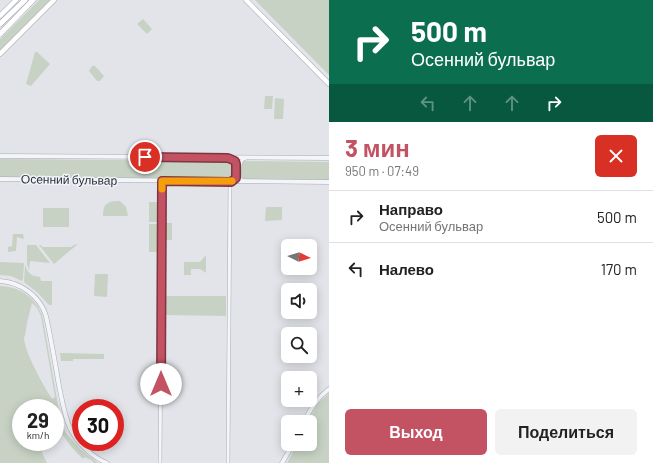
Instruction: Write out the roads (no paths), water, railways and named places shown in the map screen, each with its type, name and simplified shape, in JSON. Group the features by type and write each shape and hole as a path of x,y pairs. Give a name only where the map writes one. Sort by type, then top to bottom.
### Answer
{"main road":[{"path":"0,16 16,0"},
{"path":"0,24 25,0"},
{"path":"0,34 33,0"},
{"path":"0,54 54,0"},
{"path":"246,0 329,84"}],"street":[{"name":"Осенний бульвар","path":"0,156 329,158"},
{"path":"228,158 235,161 236,164 236,178 231,182 228,463"},
{"path":"244,182 240,179 240,165 242,160 248,158"},
{"name":"Осенний бульвар","path":"0,179 329,182"},
{"path":"160,463 162,181"},
{"path":"0,282 9,282 20,286 32,294 42,306 46,316 63,406 68,424 76,438 95,457 107,463"},
{"path":"308,415 314,403 329,389"},
{"path":"282,463 289,451"}]}
